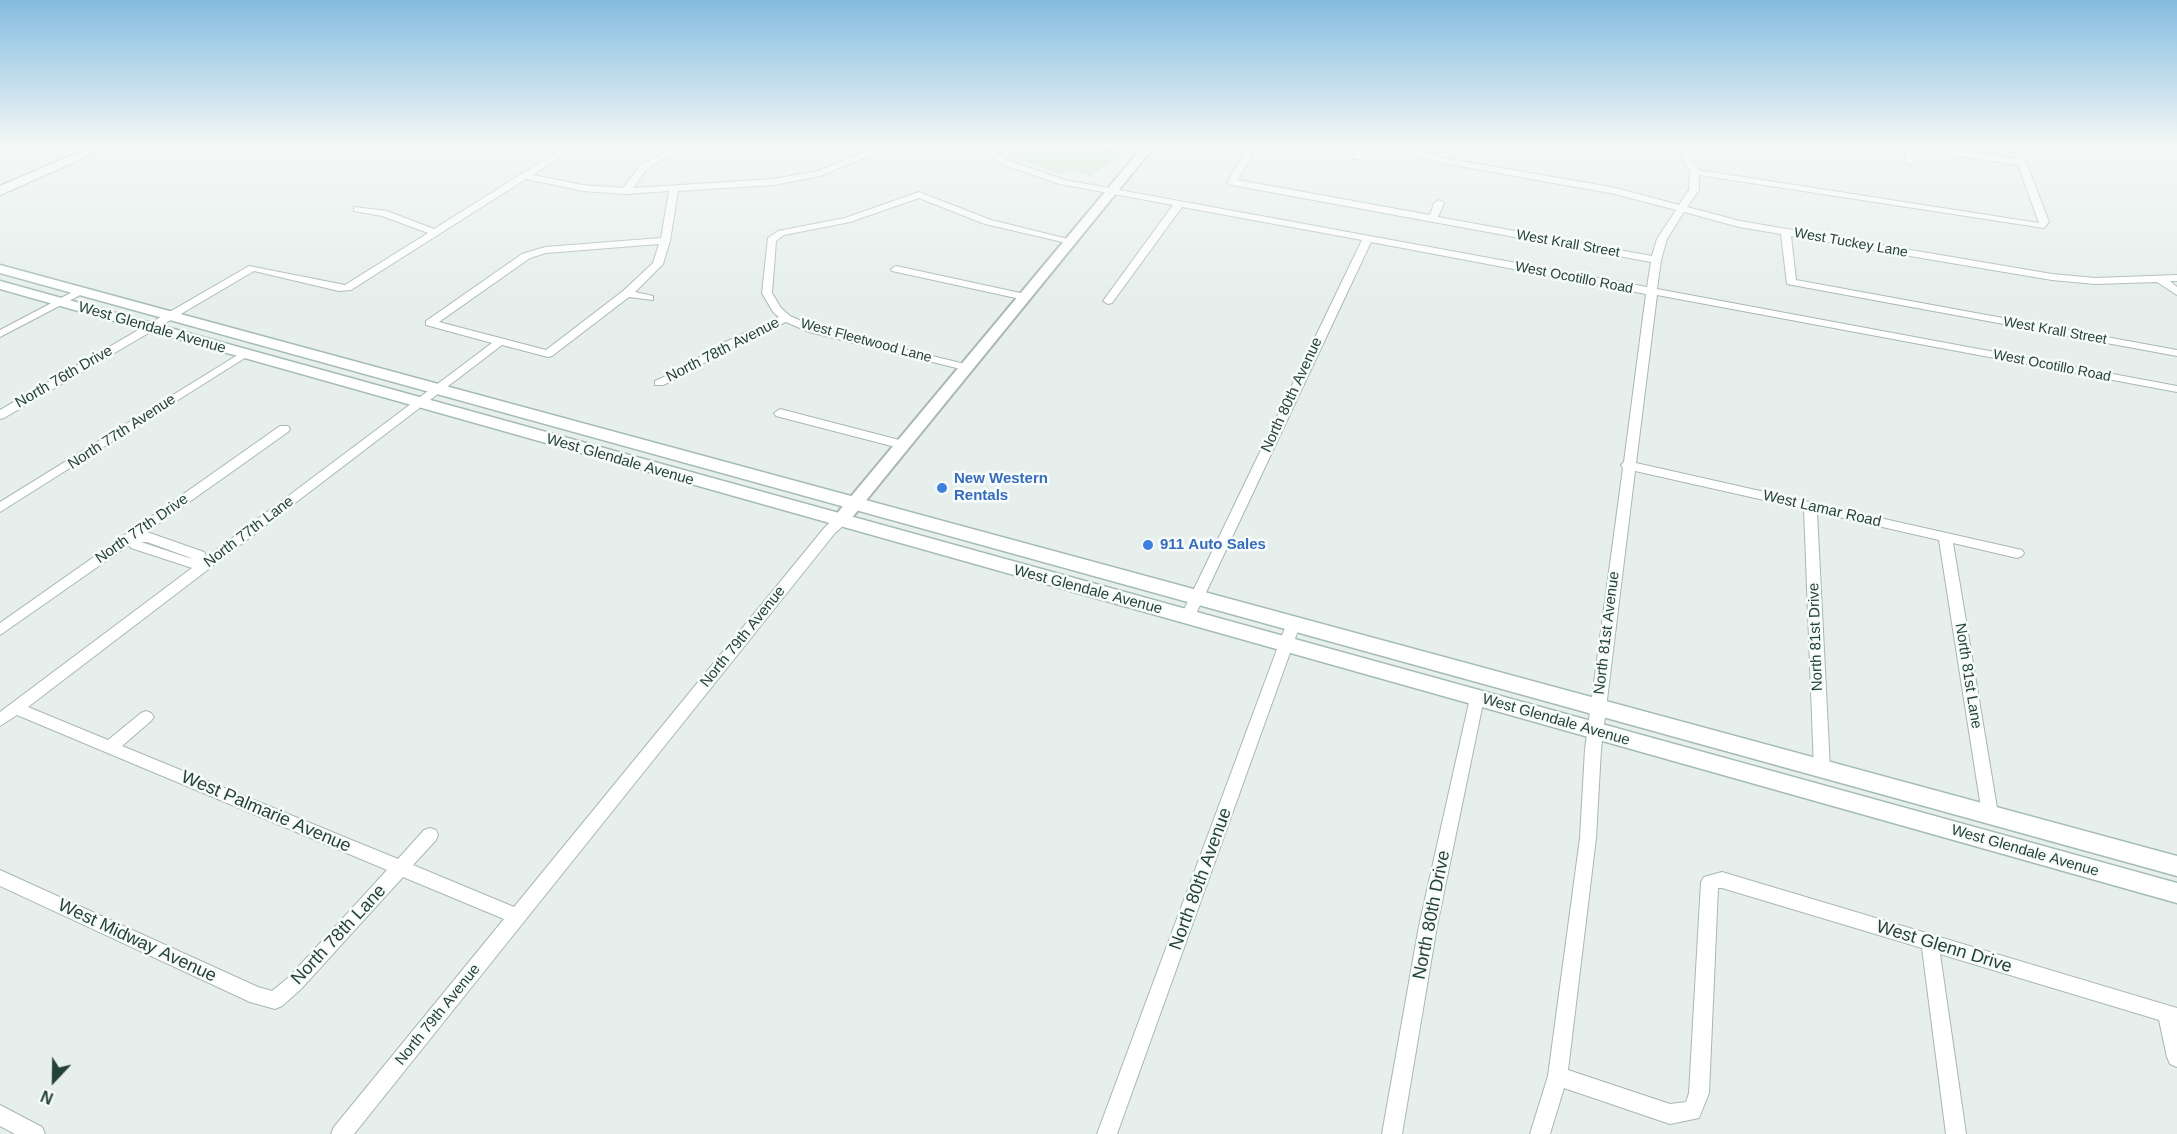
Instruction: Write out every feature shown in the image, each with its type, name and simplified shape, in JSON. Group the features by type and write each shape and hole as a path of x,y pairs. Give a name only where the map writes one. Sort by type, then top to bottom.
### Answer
{"main road":[{"name":"West Glendale Avenue","path":"0,270 2177,866"},
{"name":"West Glendale Avenue","path":"0,285 2177,893"},
{"path":"2085,868 2137,870 2177,881"}],"street":[{"path":"357,209 384,213 437,233 493,197"},
{"path":"665,241 543,247 512,263 430,323 498,343 548,354 627,293 657,264 665,241 672,197"},
{"name":"West Fleetwood Lane","path":"913,197 847,220 774,236 771,240 767,293 771,302 786,318 813,330 964,367"},
{"name":"West Fleetwood Lane","path":"924,197 988,222 1071,241"},
{"name":"North 79th Avenue","path":"341,1134 830,530 855,505 964,367 1107,197"},
{"name":"West Ocotillo Road","path":"1139,197 2177,389"},
{"name":"West Krall Street","path":"1313,197 1656,260"},
{"name":"West Tuckey Lane","path":"1636,197 1718,220 2052,278 2095,281 2177,278"},
{"name":"North 81st Avenue","path":"1540,1134 1558,1076 1588,838 1595,731 1656,260 1662,239 1690,197"},
{"path":"1855,197 2041,226 2044,222 2035,197"},
{"path":"1432,219 1438,203"},
{"path":"1108,301 1179,204"},
{"name":"West Krall Street","path":"1786,232 1791,282 2177,353"},
{"name":"North 76th Drive","path":"0,415 253,268 347,288 437,233"},
{"name":"North 80th Avenue","path":"1187,618 1368,238"},
{"path":"896,268 1025,297"},
{"path":"2159,278 2177,292"},
{"path":"0,334 80,291"},
{"path":"627,293 649,298"},
{"name":"North 78th Avenue","path":"659,383 679,374 723,347 786,318"},
{"name":"North 77th Lane","path":"0,720 498,343"},
{"name":"North 77th Avenue","path":"0,508 244,354"},
{"path":"780,413 903,445"},
{"name":"North 77th Drive","path":"0,630 284,429"},
{"name":"West Lamar Road","path":"1628,465 2017,553"},
{"name":"North 81st Drive","path":"1810,506 1822,769"},
{"path":"131,537 136,545 185,562 206,565"},
{"name":"North 81st Lane","path":"1945,537 1990,814"},
{"name":"North 80th Avenue","path":"1107,1134 1293,625"},
{"name":"North 80th Drive","path":"1392,1134 1428,926 1477,698"},
{"name":"West Palmarie Avenue","path":"15,708 517,916"},
{"path":"110,747 146,717"},
{"name":"North 78th Lane","path":"275,1000 295,983 430,835"},
{"name":"West Midway Avenue","path":"0,878 256,996 275,1000"},
{"name":"West Glenn Drive","path":"1558,1076 1670,1114 1692,1111 1700,1093 1710,882 1722,880 2171,1015"},
{"path":"1930,943 1956,1134"},
{"path":"2171,1015 2177,1057"},
{"path":"0,1115 34,1134"}],"place":[{"name":"New Western Rentals","path":"942,488"},
{"name":"911 Auto Sales","path":"1148,545"}]}
